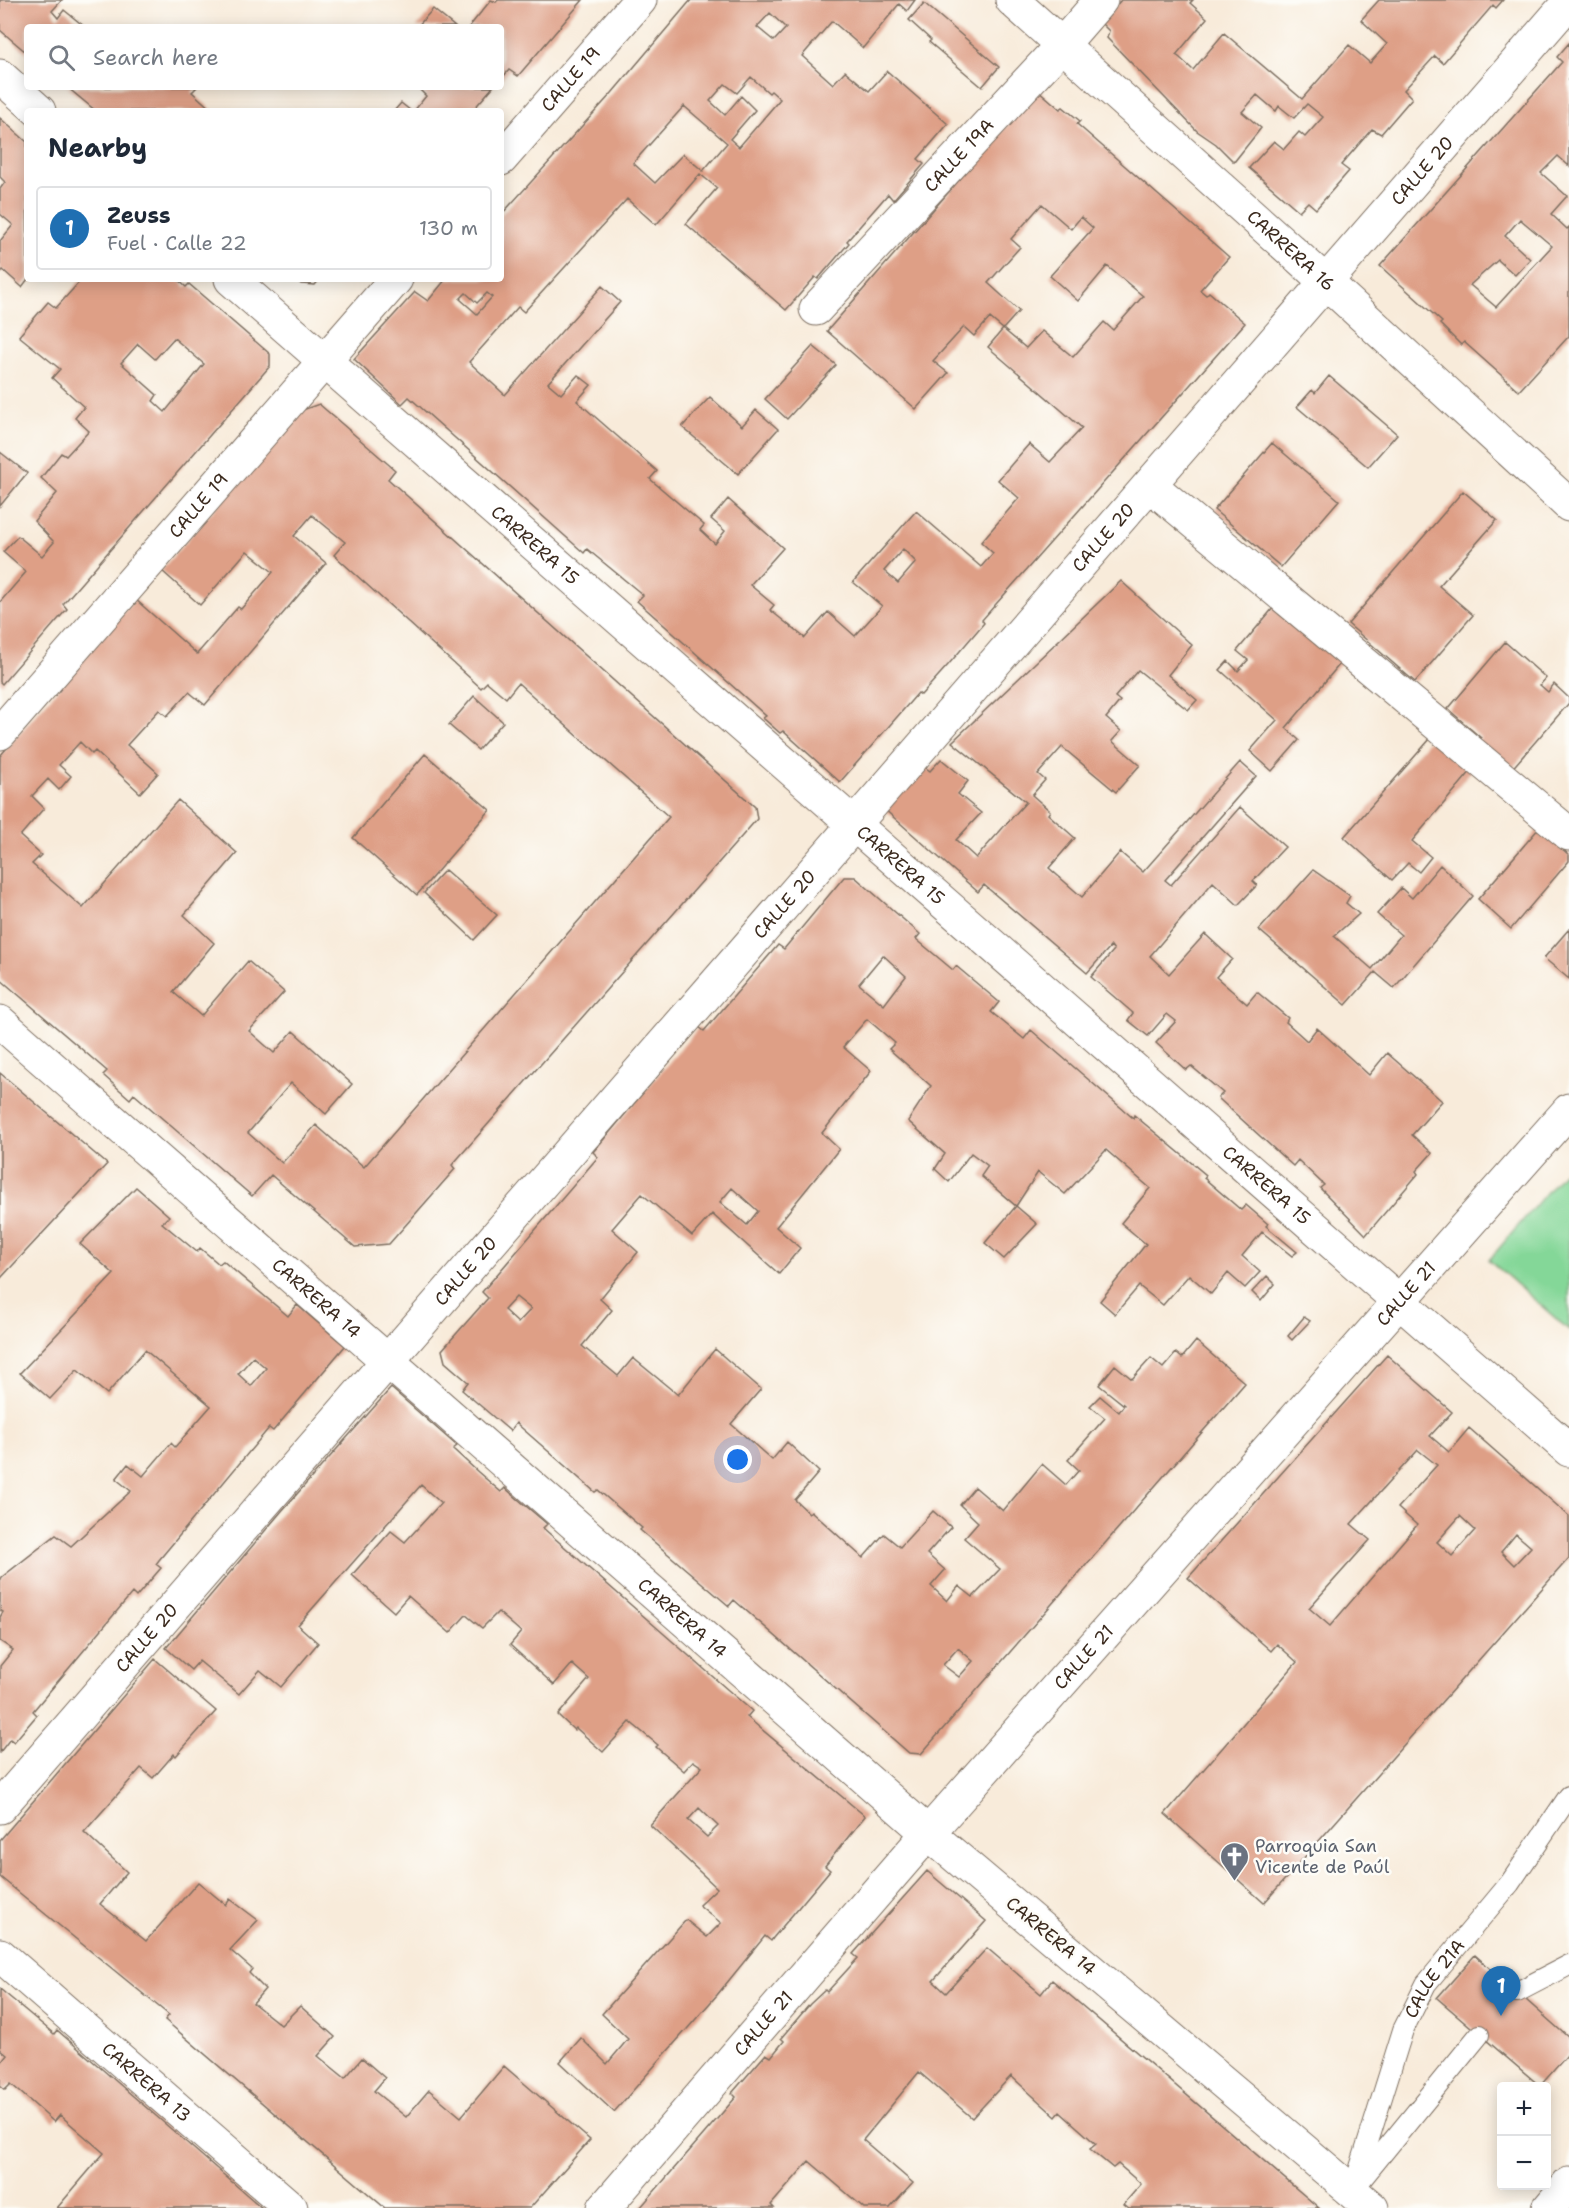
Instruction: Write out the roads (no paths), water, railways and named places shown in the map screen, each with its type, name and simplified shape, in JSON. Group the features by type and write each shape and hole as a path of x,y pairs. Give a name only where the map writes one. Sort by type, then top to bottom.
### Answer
{"main road":[{"name":"CALLE 19","path":"504,156 640,0"},
{"name":"CARRERA 16","path":"1012,0 1326,282 1569,505"},
{"name":"CALLE 19A","path":"816,309 1062,45 1101,0"},
{"name":"CALLE 20","path":"0,1807 1569,2"},
{"path":"0,76 36,108"},
{"name":"CARRERA 15","path":"234,282 1569,1450"},
{"name":"CALLE 19","path":"0,733 393,282"},
{"path":"1150,485 1569,834"},
{"name":"CARRERA 14","path":"0,1022 928,1833 1362,2199"},
{"name":"CALLE 21","path":"604,2208 928,1833 1569,1110"},
{"name":"CARRERA 13","path":"0,1955 291,2208"},
{"path":"1549,2208 1569,2184"}],"lane":[{"name":"CALLE 21A","path":"1362,2199 1403,2030 1426,1984 1510,1883 1569,1796"},
{"path":"1517,1992 1569,1965"},
{"path":"1362,2199 1479,2034"}],"place":[{"name":"Parroquia San Vicente de Paúl","path":"1234,1882"},
{"name":"Zeuss","path":"1501,2016"}]}
